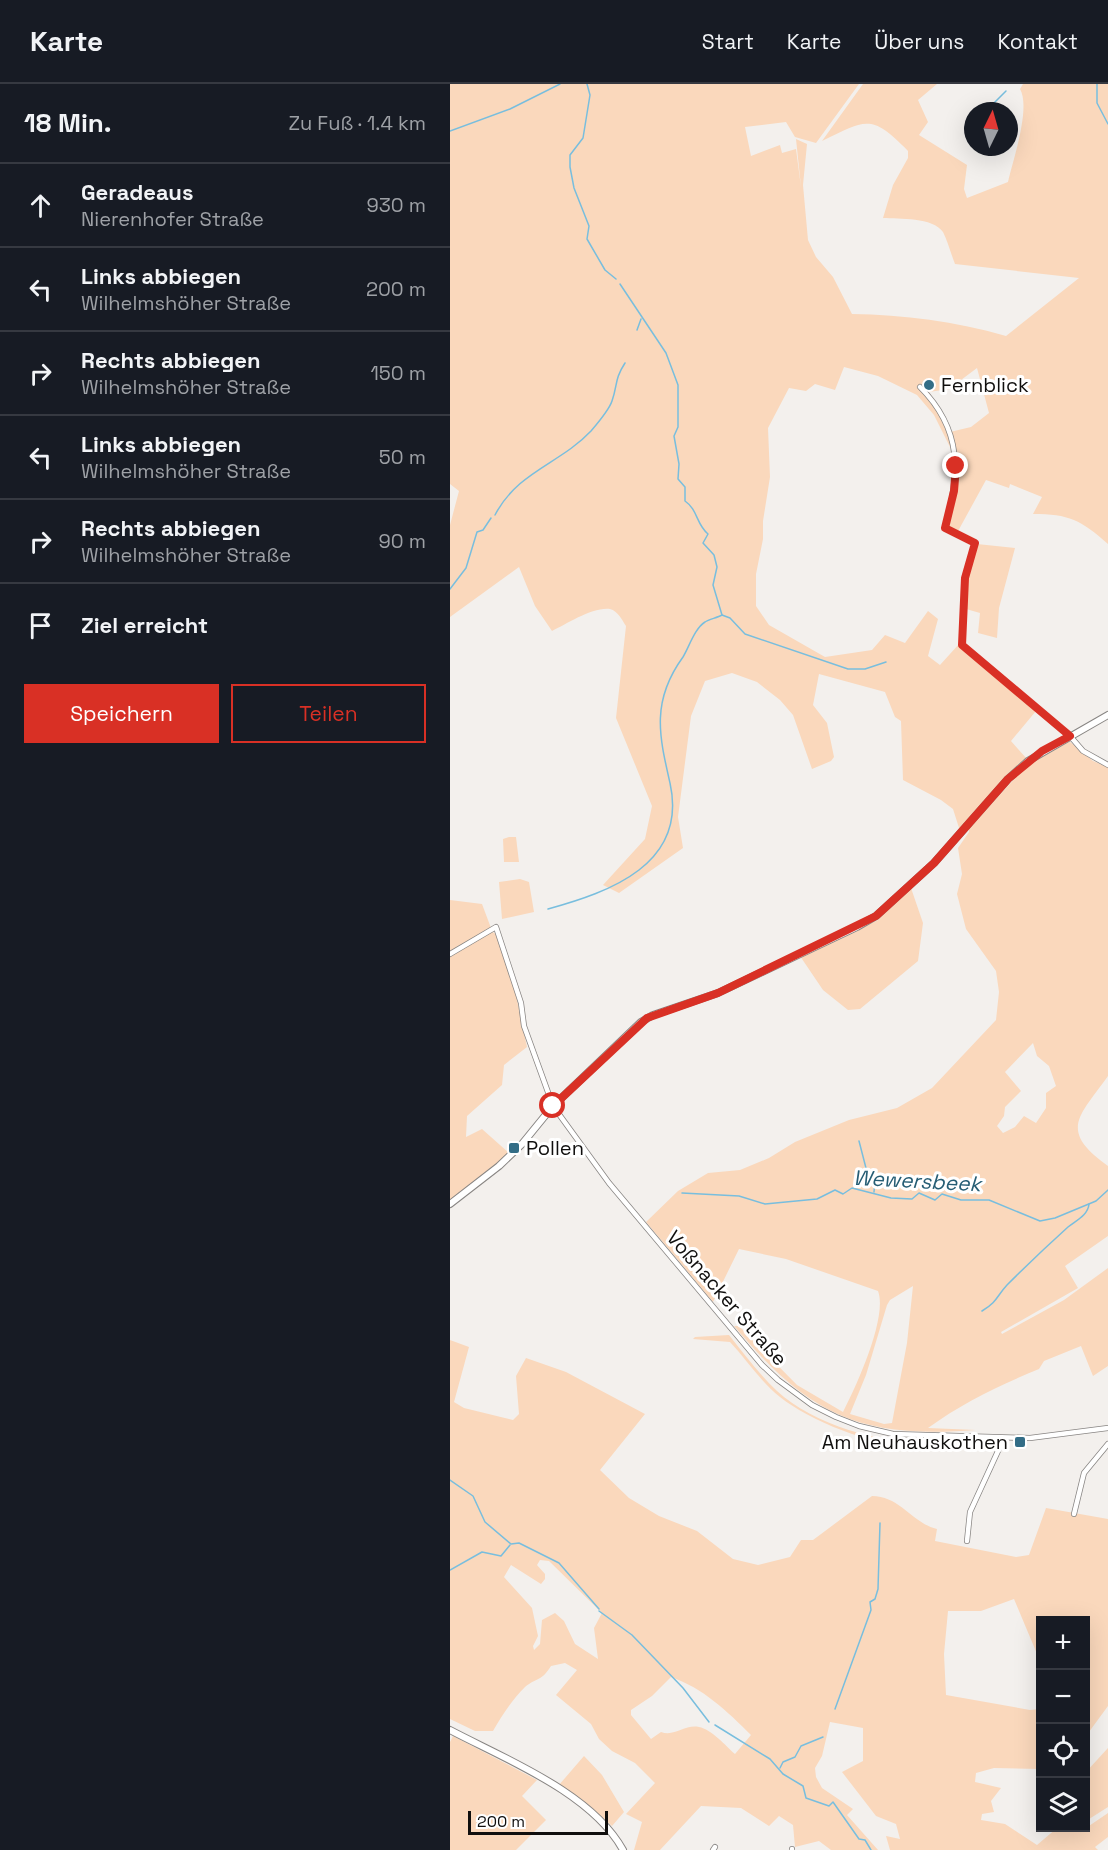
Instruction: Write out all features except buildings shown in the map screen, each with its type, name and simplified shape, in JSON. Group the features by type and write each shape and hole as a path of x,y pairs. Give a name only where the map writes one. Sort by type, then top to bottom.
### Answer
{"street":[{"path":"920,387 945,420 956,460 954,491 945,528 975,543 965,578 962,645 1070,736 1083,752 1108,765"},
{"path":"450,1204 476,1186 507,1158 553,1106 647,1018 718,993 876,916 934,863 1008,779 1042,751 1108,715"},
{"name":"Voßnacker Straße","path":"450,954 496,927 519,997 530,1044 553,1106 590,1159 660,1244 762,1365 794,1393 836,1417 876,1431 916,1436 1052,1437 1108,1428"},
{"path":"967,1541 970,1512 1004,1438"},
{"path":"1074,1514 1084,1473 1108,1444"},
{"path":"450,1730 576,1800 605,1825 623,1850"}],"shaded area":[{"path":"450,84 859,84 816,143 795,137 786,122 745,127 751,156 780,145 782,153 796,149 801,187 796,139 807,144 803,185 808,240 816,257 833,277 852,314 929,320 968,326 1006,336 1079,278 955,264 945,236 938,227 924,221 883,218 893,185 908,158 908,151 885,130 868,124 849,128 822,141 863,84 937,84 918,100 928,122 919,135 967,165 964,189 967,198 1008,182 1015,156 1018,156 1023,108 1020,89 1023,84 1108,84 1108,544 1090,529 1074,520 1056,515 1033,514 1042,497 1010,484 1009,488 986,480 957,533 948,525 957,480 957,461 934,415 917,395 878,376 844,367 835,390 815,384 806,391 789,388 768,428 770,477 763,521 763,539 756,574 756,606 769,625 825,657 872,650 885,635 905,643 928,611 938,619 928,656 940,665 959,644 1036,711 1011,741 1027,759 960,831 953,809 903,780 901,721 895,717 885,692 819,674 813,705 827,723 834,757 831,761 812,769 793,715 780,700 757,682 732,673 705,681 691,716 678,817 683,848 619,893 603,885 645,839 652,806 616,718 626,626 615,612 603,609 588,613 552,631 535,606 519,567 450,617 450,525 459,491 450,484","holes":["977,368 989,413 971,427 950,432 945,417 929,392 949,389"]},
{"path":"977,544 1015,548 999,608 997,638 978,633 980,613 966,609 967,578"},
{"path":"1069,741 1093,761 1108,767 1108,1076 1082,1113 1078,1123 1078,1133 1092,1153 1108,1166 1108,1236 1065,1266 1078,1288 1001,1332 1002,1334 1064,1300 1108,1268 1108,1366 1093,1376 1081,1346 1044,1361 1039,1369 982,1395 954,1410 928,1428 976,1430 935,1432 868,1425 839,1415 787,1381 734,1326 739,1326 797,1385 843,1412 875,1334 880,1303 878,1291 786,1259 739,1249 713,1302 646,1222 678,1191 708,1173 740,1170 769,1158 795,1142 849,1120 897,1108 932,1088 996,1020 999,992 996,971 966,929 957,894 962,874 958,848 969,832 969,828 1031,761","holes":["1033,1043 1037,1056 1049,1066 1056,1086 1046,1093 1046,1108 1036,1123 1024,1116 1015,1127 1003,1133 997,1126 1004,1116 1005,1107 1021,1091 1005,1072","913,1286 907,1343 892,1423 884,1424 850,1414 866,1375 887,1305 890,1300"]},
{"path":"516,837 519,862 504,862 503,839"},
{"path":"520,879 529,882 534,912 502,919 499,882"},
{"path":"911,888 923,923 918,961 860,1009 848,1010 823,990 800,956 878,920"},
{"path":"450,900 482,904 491,928 450,952"},
{"path":"491,931 496,934 514,985 527,1047 504,1065 502,1085 467,1116 466,1137 482,1129 509,1153 475,1185 450,1202 450,957"},
{"path":"729,1335 777,1391 811,1415 875,1437 897,1441 939,1443 921,1446 879,1442 834,1427 795,1408 780,1397 730,1342 693,1339"},
{"path":"450,1340 469,1347 454,1402 464,1408 513,1420 519,1414 516,1376 526,1358 566,1372 645,1414 600,1470 629,1498 659,1516 697,1531 733,1559 758,1565 790,1557 801,1540 813,1540 872,1496 890,1500 928,1526 937,1529 935,1541 1016,1557 1029,1555 1046,1508 1108,1519 1108,1706 1090,1731 1090,1616 1036,1616 1036,1651 1014,1599 981,1611 948,1611 944,1654 946,1695 1036,1709 1036,1769 994,1768 976,1773 975,1782 1001,1788 991,1801 994,1812 982,1814 981,1820 1005,1824 1037,1845 1052,1832 1090,1832 1090,1825 1108,1813 1108,1837 1095,1847 1098,1850 890,1850 886,1836 900,1839 896,1824 876,1816 842,1772 863,1761 863,1728 830,1722 822,1756 815,1768 816,1777 822,1788 853,1809 847,1815 878,1850 831,1850 819,1841 795,1847 793,1825 779,1816 769,1826 741,1808 701,1806 660,1850 634,1850 642,1822 626,1814 655,1783 635,1763 612,1751 599,1739 591,1724 556,1695 577,1670 565,1663 551,1666 544,1675 520,1692 493,1731 475,1731 450,1719","holes":["540,1560 549,1561 602,1613 594,1628 598,1659 575,1644 564,1621 555,1613 542,1620 540,1644 534,1650 533,1646 538,1636 532,1608 504,1577 511,1565 541,1584 545,1579 545,1574 537,1565","671,1677 694,1687 724,1709 751,1735 735,1754 713,1734 699,1727 689,1727 671,1733 661,1732 651,1739 631,1715 631,1710 652,1696"]},
{"path":"453,1736 537,1780 522,1796 546,1820 516,1850 450,1850 450,1742"},
{"path":"1108,1748 1108,1807 1090,1818 1090,1778 1090,1768"},
{"path":"584,1756 602,1775 624,1812 612,1826 586,1803 559,1785"}],"waterway":[{"path":"450,131 510,109 560,84"},
{"path":"587,84 590,95 583,138 570,155 570,167 574,188 589,226 587,239 605,270 616,279"},
{"path":"1097,84 1097,103 1108,124"},
{"path":"995,102 1006,91"},
{"path":"620,284 666,353 678,385 678,427 674,436 679,464 678,479 685,487 685,501 708,534 703,543 714,555 717,567 713,585 722,615 730,618 745,634 848,669 865,669 886,662"},
{"path":"637,330 641,319"},
{"path":"495,515 515,488 579,442 603,417 610,405 625,363"},
{"path":"450,589 466,568 477,532 483,530 491,518"},
{"path":"548,909 596,894 619,883 639,870 656,854 667,834 672,811 660,718 666,688 701,625 722,615"},
{"path":"859,1141 867,1172 875,1181 874,1192"},
{"name":"Wewersbeek","path":"682,1193 739,1196 765,1204 817,1199 835,1190 843,1194 852,1188 891,1198 912,1199 919,1193 935,1200 942,1194 961,1200 989,1200 1040,1221 1055,1218 1096,1201 1108,1190"},
{"path":"982,1311 994,1302 1007,1285 1037,1256 1078,1220 1089,1204"},
{"path":"450,1480 473,1496 485,1522 511,1544 519,1543 559,1563 599,1609"},
{"path":"835,1709 871,1610 870,1602 875,1599 878,1589 880,1523"},
{"path":"450,1570 482,1552 501,1556 510,1545"},
{"path":"599,1611 632,1635 683,1688 709,1722"},
{"path":"715,1725 770,1759 783,1774 803,1786 806,1798 829,1806 833,1802 859,1839 865,1840 871,1850"},
{"path":"780,1768 783,1762 795,1757 801,1746 823,1737"}],"place":[{"name":"Fernblick","path":"929,385"},
{"name":"Pollen","path":"514,1148"},
{"name":"Am Neuhauskothen","path":"1020,1442"}],"route":[{"path":"553,1106 647,1018 718,993 876,916 934,863 1008,779 1042,751 1070,736 962,645 965,578 975,543 945,528 956,482 956,466"}]}
